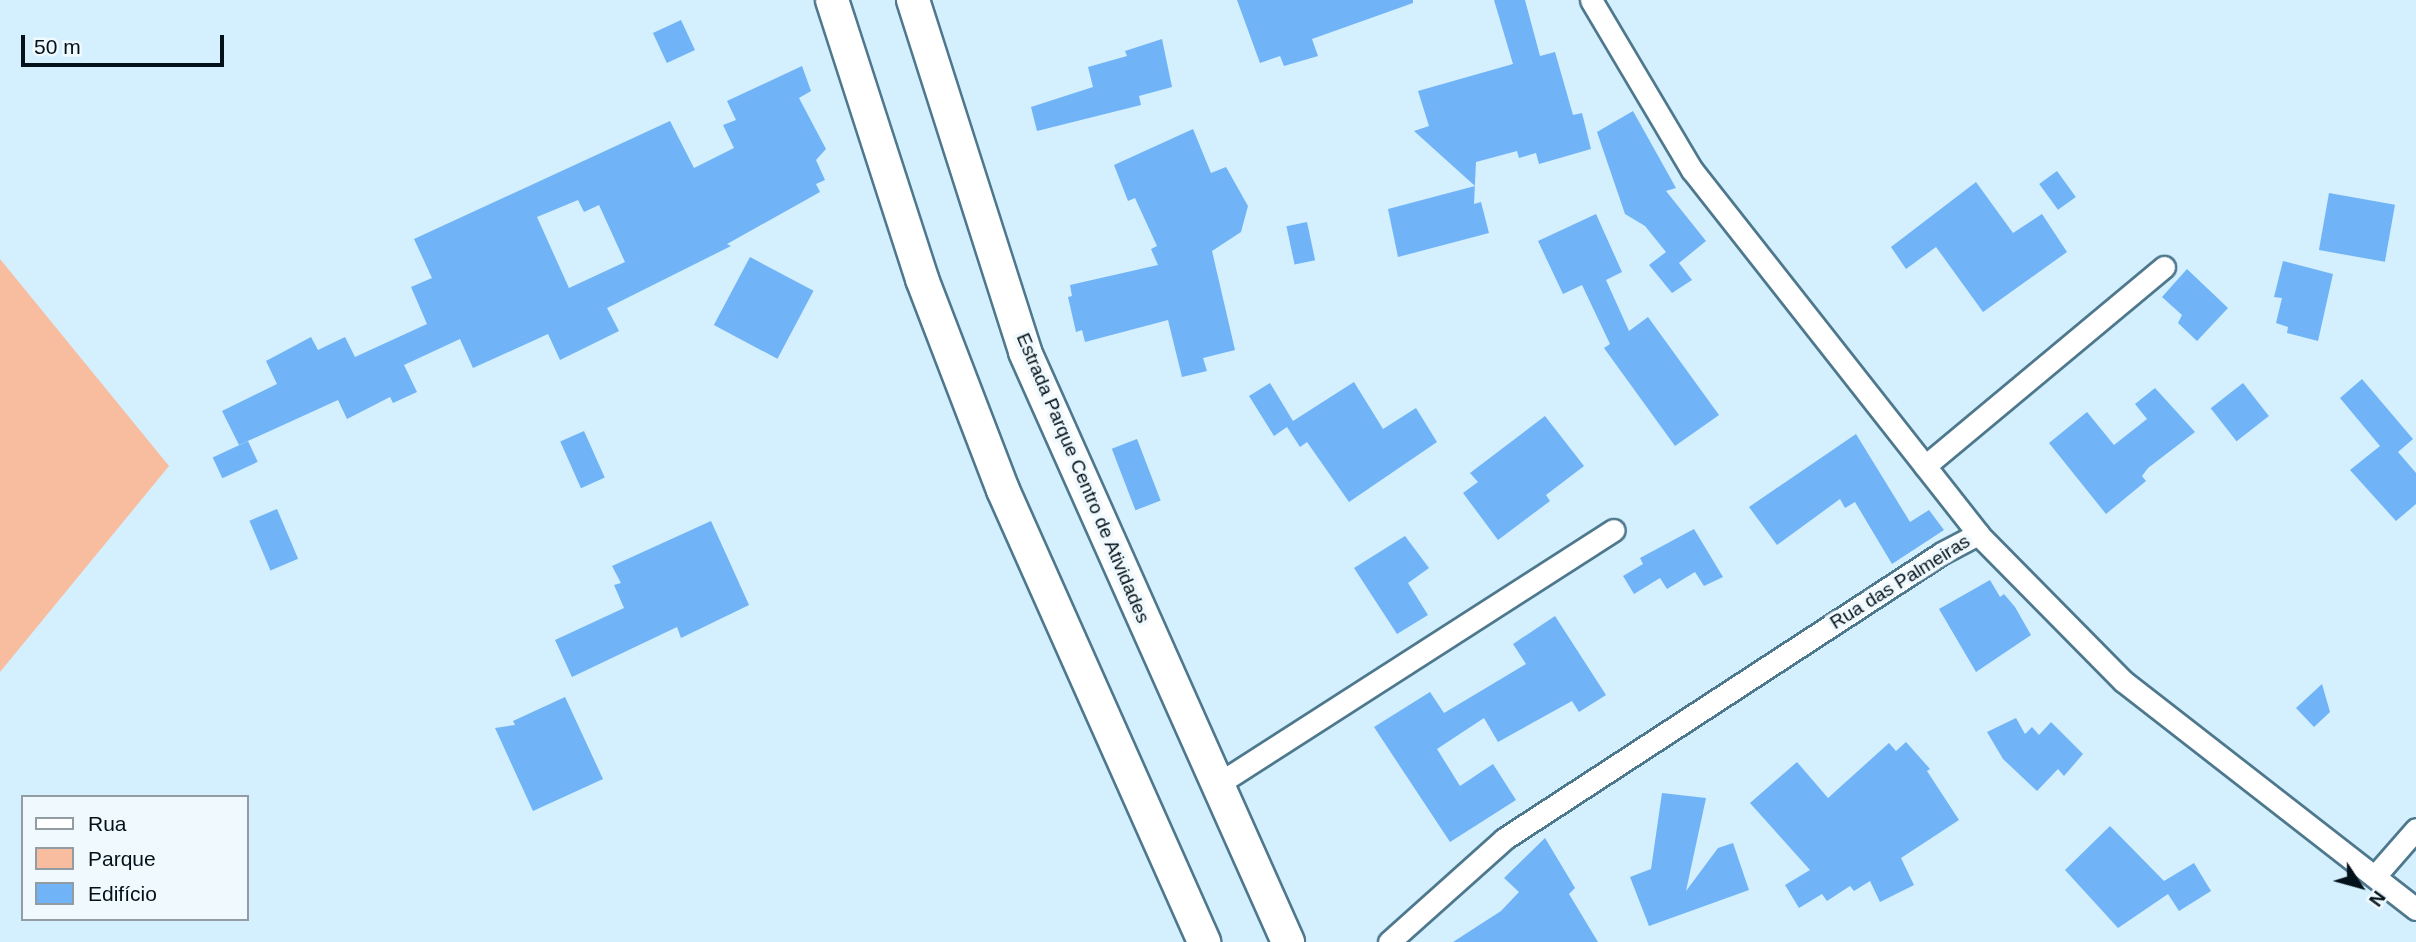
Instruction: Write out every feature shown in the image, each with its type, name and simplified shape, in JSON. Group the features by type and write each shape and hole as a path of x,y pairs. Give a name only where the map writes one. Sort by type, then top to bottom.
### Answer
{"main road":[{"path":"832,0 922,279 1003,490 1205,942"},
{"name":"Estrada Parque Centro de Atividades","path":"912,0 1025,352 1288,942"}],"street":[{"name":"Rua das Palmeiras","path":"1389,942 1504,839 1941,553 1978,534 1692,170 1591,0"},
{"path":"1925,466 2164,267"},
{"path":"1218,784 1615,530"},
{"path":"1978,534 2123,681 2416,908"},
{"path":"2375,876 2416,830"}],"green space":[{"path":"0,259 169,466 0,672"}],"building":[{"path":"1237,0 1413,0 1413,3 1312,39 1318,56 1284,66 1280,56 1260,63"},
{"path":"1494,0 1525,0 1540,56 1555,52 1573,115 1582,113 1591,149 1539,164 1536,153 1519,158 1517,151 1476,162 1475,186 1414,131 1429,126 1418,91 1513,64"},
{"path":"681,20 695,50 667,63 653,33"},
{"path":"1162,39 1172,87 1139,96 1141,105 1037,131 1031,107 1093,87 1088,67 1127,56 1125,51"},
{"path":"802,66 811,91 799,98 826,149 816,160 825,180 816,184 820,192 727,244 731,246 607,308 619,331 560,360 548,334 473,368 460,339 404,365 417,392 393,403 390,397 347,419 338,400 239,445 222,411 277,384 266,361 311,337 318,350 345,337 355,357 427,324 411,287 432,278 414,239 670,121 694,168 734,148 723,125 736,120 727,101","holes":["578,200 584,212 599,205 625,262 569,288 537,217"]},
{"path":"1633,111 1676,188 1666,191 1706,241 1679,263 1692,280 1672,293 1649,265 1666,252 1645,226 1625,214 1597,132"},
{"path":"1193,129 1211,173 1226,167 1248,206 1241,232 1212,251 1235,350 1203,358 1207,371 1182,377 1168,320 1085,342 1082,330 1076,332 1068,297 1072,296 1070,285 1158,265 1151,249 1157,246 1135,198 1128,201 1114,165"},
{"path":"2057,171 2076,197 2058,210 2039,184"},
{"path":"1976,182 2013,233 2042,214 2067,252 1983,312 1936,247 1906,269 1891,247"},
{"path":"1475,186 1474,204 1481,202 1489,233 1398,257 1388,209"},
{"path":"2329,193 2395,205 2385,262 2319,250"},
{"path":"1596,214 1622,272 1606,280 1629,331 1648,317 1719,415 1675,446 1604,348 1610,344 1582,285 1563,294 1538,241"},
{"path":"1307,222 1315,260 1295,265 1286,226"},
{"path":"750,257 814,291 777,359 714,325"},
{"path":"2283,261 2333,274 2318,341 2287,333 2288,327 2276,323 2282,298 2274,297"},
{"path":"2187,269 2228,308 2197,341 2178,323 2182,315 2162,297"},
{"path":"2362,379 2413,439 2398,452 2416,473 2416,504 2396,521 2350,470 2380,446 2340,398"},
{"path":"1354,382 1383,429 1416,408 1437,442 1349,502 1307,442 1300,447 1287,427 1274,436 1249,396 1270,383 1293,421"},
{"path":"2243,383 2269,416 2237,441 2211,408"},
{"path":"2155,388 2195,432 2148,468 2142,476 2146,481 2106,514 2049,443 2087,412 2114,445 2147,419 2135,404"},
{"path":"1545,416 1584,466 1546,495 1550,501 1498,540 1463,493 1478,482 1470,473"},
{"path":"584,431 605,478 581,488 560,442"},
{"path":"1856,434 1910,522 1929,510 1944,530 1892,564 1855,502 1845,508 1840,499 1777,545 1749,507"},
{"path":"1137,439 1161,501 1135,510 1112,449"},
{"path":"248,441 258,462 222,478 213,457"},
{"path":"277,509 298,559 270,570 249,521"},
{"path":"711,521 749,605 681,638 677,627 572,677 555,640 624,608 614,585 621,583 612,566"},
{"path":"1694,529 1723,577 1704,586 1695,572 1667,589 1660,578 1634,594 1623,576 1643,564 1640,558"},
{"path":"1405,536 1429,568 1408,583 1428,615 1397,634 1354,568"},
{"path":"1990,580 2000,597 2004,594 2015,607 2031,635 1976,672 1939,609"},
{"path":"1555,616 1606,695 1579,712 1572,701 1498,742 1484,718 1437,749 1460,786 1493,764 1516,800 1450,842 1374,727 1430,692 1444,713 1526,664 1513,644"},
{"path":"2322,684 2330,712 2314,727 2296,708"},
{"path":"565,697 603,779 533,811 495,728 515,725 513,721"},
{"path":"2016,718 2025,734 2032,727 2039,735 2051,722 2083,754 2064,776 2058,769 2037,791 2003,759 1987,732"},
{"path":"1906,742 1930,769 1927,771 1959,820 1901,858 1914,885 1880,902 1870,881 1854,891 1850,886 1827,901 1822,894 1799,908 1785,885 1810,870 1750,803 1797,762 1828,798 1889,743 1896,751"},
{"path":"1662,793 1706,798 1686,891 1718,848 1733,843 1749,890 1649,926 1630,877 1651,869"},
{"path":"2110,826 2164,881 2194,863 2211,891 2179,911 2168,894 2118,928 2065,870"},
{"path":"1545,838 1575,888 1569,894 1598,942 1453,942 1501,911 1519,892 1504,878"}]}
